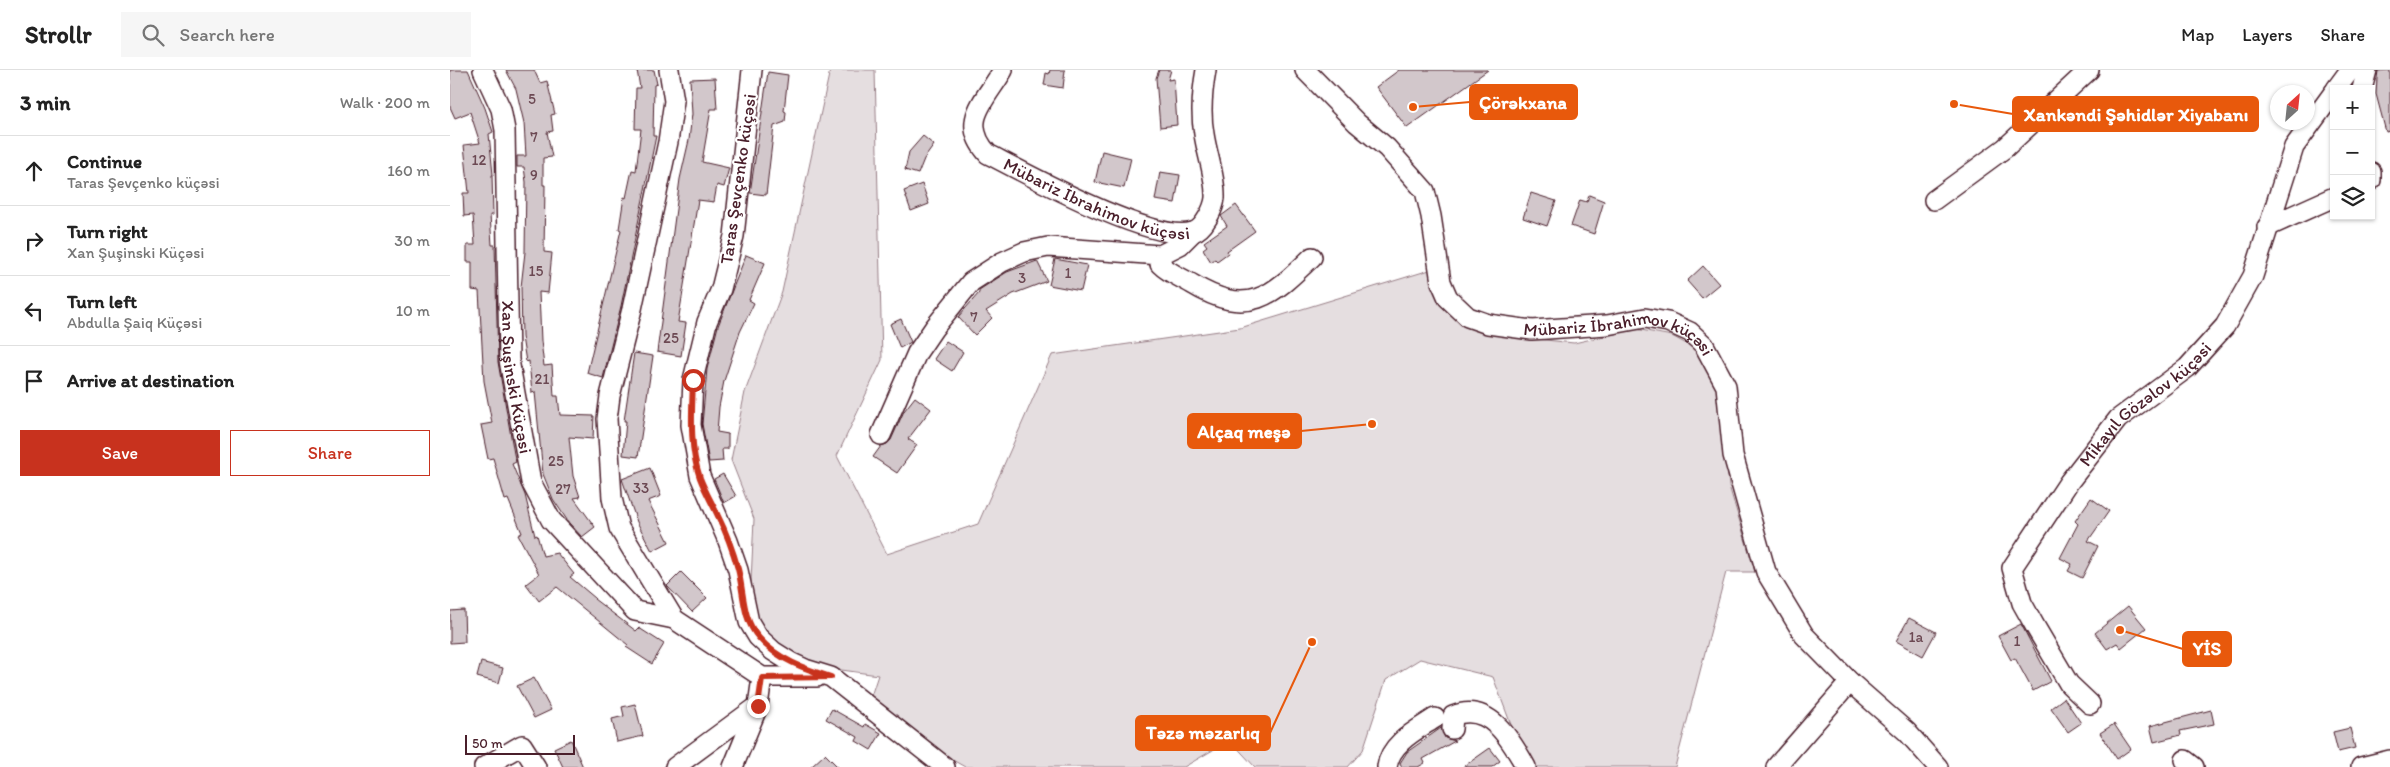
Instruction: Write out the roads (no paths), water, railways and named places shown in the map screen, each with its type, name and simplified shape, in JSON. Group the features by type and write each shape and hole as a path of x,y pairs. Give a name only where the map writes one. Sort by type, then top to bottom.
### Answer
{"street":[{"name":"Xan Şuşinski Küçəsi","path":"483,70 501,109 505,130 509,360 531,482 551,520 635,612 674,619 762,678"},
{"name":"Taras Şevçenko küçəsi","path":"752,70 734,236 721,289 707,322 693,380 691,425 694,450 700,476 719,517 738,570 749,622 758,637 773,651 792,663 831,677"},
{"name":"Mübariz İbrahimov küçəsi","path":"1003,70 974,118 978,144 988,154 1132,222 1167,232 1193,232 1202,225 1215,201 1215,186 1204,134 1201,107 1206,70"},
{"name":"Mübariz İbrahimov küçəsi","path":"1305,70 1357,123 1387,148 1425,190 1431,216 1440,282 1448,298 1468,317 1488,324 1532,330 1607,325 1645,318 1668,322 1690,332 1704,345 1726,386 1733,455 1766,572 1804,634 1850,682 1907,732 1938,767"},
{"path":"1934,200 2005,148 2089,70"},
{"name":"Mikayıl Gözəlov küçəsi","path":"2339,85 2350,70"},
{"path":"2363,85 2366,70"},
{"name":"Xan Şuşinski Küçəsi","path":"674,71 674,101 668,142 632,309 610,396 607,419 612,498 619,528 674,619"},
{"name":"Mikayıl Gözəlov küçəsi","path":"2090,704 2069,684 2036,628 2022,603 2012,568 2069,482 2118,419 2187,368 2225,326 2253,276 2294,146 2330,97"},
{"path":"2267,227 2330,199"},
{"path":"881,435 917,353 928,336 971,282 1002,262 1024,252 1048,247 1160,254 1180,245 1193,232"},
{"path":"1160,254 1160,264 1174,276 1213,296 1244,302 1267,296 1283,286 1312,257"},
{"path":"734,767 758,706 762,678 831,677 945,767"},
{"path":"1776,767 1850,682"},
{"path":"675,767 758,706"},
{"path":"1452,728 1453,716 1461,713 1489,718 1501,730 1526,767"},
{"path":"1387,767 1393,750 1408,736 1435,718"},
{"path":"484,767 522,745 536,767"},
{"path":"2361,767 2390,760"}],"place":[{"name":"Xankəndi Şəhidlər Xiyabanı","path":"1954,104"},
{"name":"Çörəkxana","path":"1413,107"},
{"name":"Alçaq meşə","path":"1372,424"},
{"name":"YİS","path":"2120,630"},
{"name":"Təzə məzarlıq","path":"1312,642"}]}
